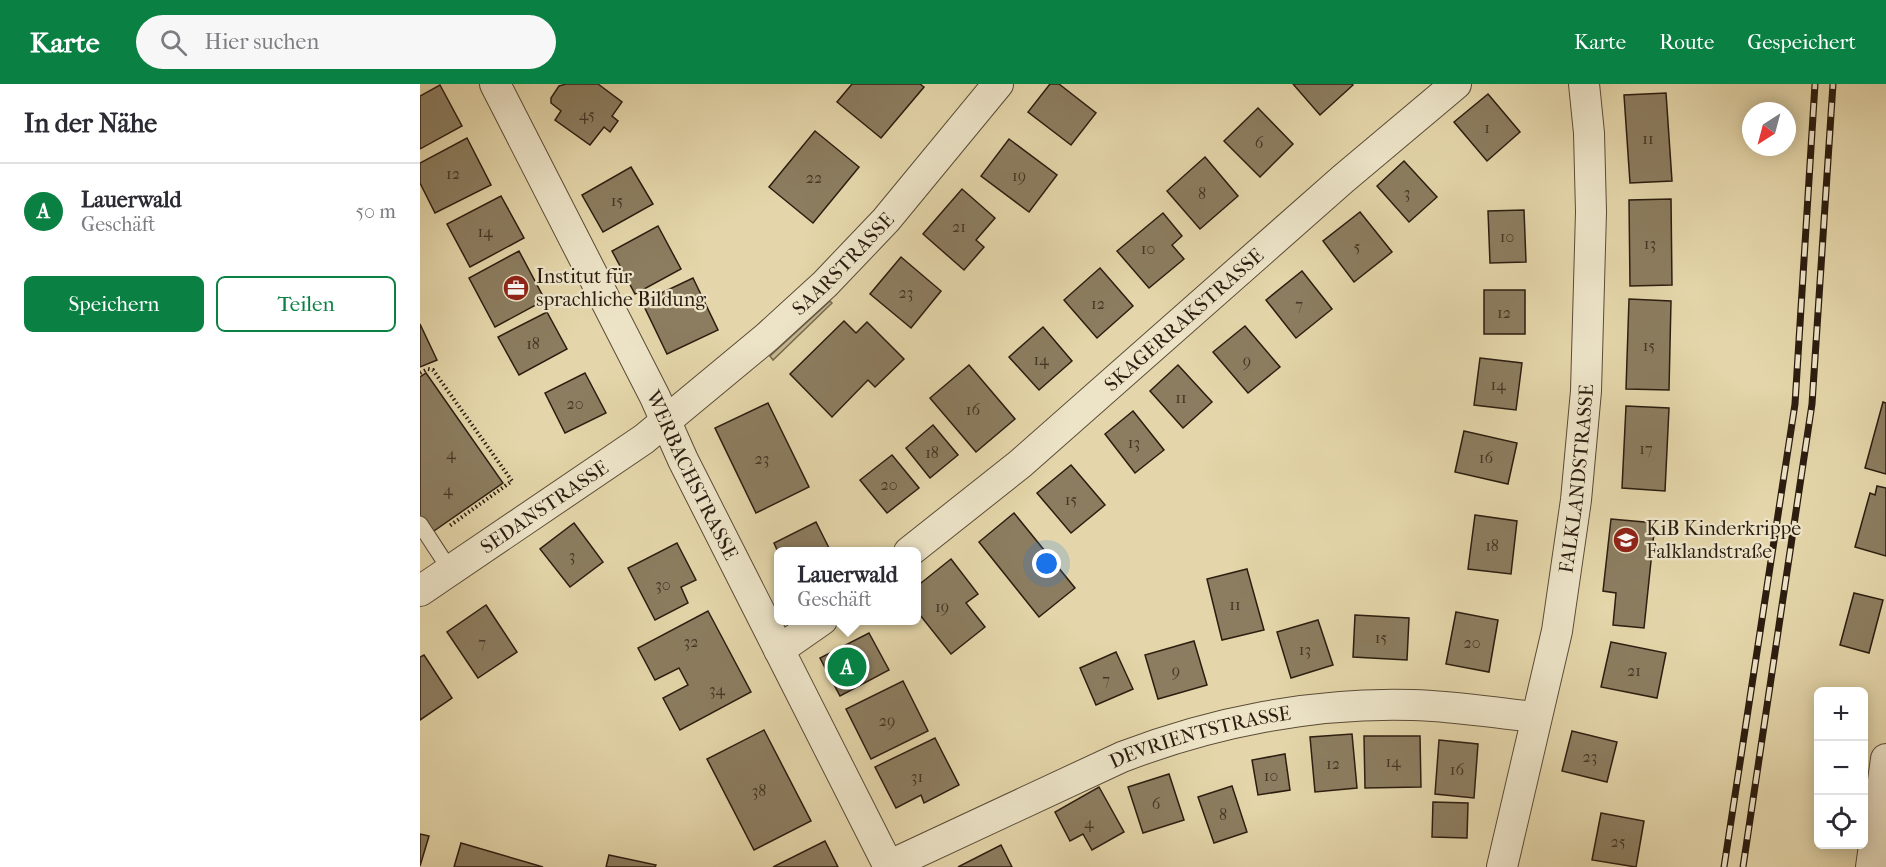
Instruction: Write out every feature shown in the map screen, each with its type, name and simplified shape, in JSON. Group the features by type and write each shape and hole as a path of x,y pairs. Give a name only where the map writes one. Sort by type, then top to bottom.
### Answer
{"street":[{"name":"SAARSTRASSE","path":"666,422 767,338 825,284 916,186 998,84"},
{"name":"SKAGERRAKSTRASSE","path":"915,547 1020,464 1343,179 1456,84"},
{"name":"FALKLANDSTRASSE","path":"1502,867 1535,717 1551,659 1562,603 1576,500 1586,391 1591,212 1589,133 1584,84"},
{"name":"WERBACHSTRASSE","path":"503,87 666,422 682,460 888,866"},
{"name":"SEDANSTRASSE","path":"420,591 666,422"},
{"path":"779,650 816,625"},
{"name":"DEVRIENTSTRASSE","path":"888,866 1122,757 1155,744 1245,720 1344,707 1379,705 1445,707 1535,717"},
{"path":"1870,867 1886,759"}],"lane":[{"path":"420,524 450,570"}],"path":[{"path":"420,373 428,369 433,370 512,481 430,539"}],"shaded area":[{"path":"830,301 832,303 773,360 770,356"}],"building":[{"path":"598,84 622,102 612,116 618,121 610,132 604,127 590,145 555,120 561,111 551,103 551,98 559,86"},
{"path":"852,84 920,84 924,87 881,138 837,102"},
{"path":"1050,84 1059,84 1096,113 1071,145 1028,112"},
{"path":"1293,84 1352,84 1353,85 1320,115"},
{"path":"440,85 462,126 420,149 420,96"},
{"path":"1666,93 1672,181 1630,183 1624,95"},
{"path":"1488,94 1520,132 1487,161 1454,122"},
{"path":"1258,108 1293,144 1260,177 1224,141"},
{"path":"815,131 859,167 813,223 769,187"},
{"path":"467,138 491,185 435,213 420,183 420,163"},
{"path":"1009,139 1057,175 1029,212 981,176"},
{"path":"1205,157 1238,196 1200,229 1167,191"},
{"path":"1404,161 1437,197 1409,222 1377,186"},
{"path":"631,167 653,204 603,232 582,195"},
{"path":"962,189 995,218 976,240 984,247 964,270 923,234"},
{"path":"501,196 524,238 470,267 447,224"},
{"path":"1671,199 1672,285 1630,286 1629,200"},
{"path":"1524,210 1526,262 1490,263 1488,211"},
{"path":"1360,212 1392,252 1354,282 1323,241"},
{"path":"1163,213 1182,236 1172,245 1184,259 1149,288 1117,251"},
{"path":"658,226 681,269 635,294 612,251"},
{"path":"519,251 545,300 495,327 469,278"},
{"path":"901,257 941,291 911,328 870,294"},
{"path":"1100,268 1133,306 1097,338 1064,300"},
{"path":"1302,271 1332,309 1296,338 1266,300"},
{"path":"693,278 718,330 667,354 642,302"},
{"path":"1484,290 1525,290 1525,334 1484,334"},
{"path":"1629,299 1671,301 1669,390 1626,389"},
{"path":"547,312 567,349 519,375 498,337"},
{"path":"844,321 856,333 867,322 904,359 875,387 868,380 832,417 790,374"},
{"path":"420,324 437,360 420,367"},
{"path":"1245,326 1280,367 1248,393 1213,352"},
{"path":"1043,327 1072,361 1039,390 1009,357"},
{"path":"1480,358 1522,363 1516,410 1474,405"},
{"path":"969,365 1015,419 976,452 930,398"},
{"path":"1178,365 1212,402 1183,428 1150,391"},
{"path":"426,373 503,483 431,533 420,517 420,377"},
{"path":"585,373 606,413 565,433 545,393"},
{"path":"1883,402 1886,403 1886,474 1865,468"},
{"path":"768,403 809,487 756,513 715,428"},
{"path":"1626,406 1669,408 1665,491 1622,488"},
{"path":"1133,411 1164,450 1135,473 1105,434"},
{"path":"933,425 958,455 930,478 906,448"},
{"path":"1464,431 1517,443 1508,484 1455,472"},
{"path":"892,455 919,488 887,513 860,480"},
{"path":"1071,465 1105,505 1071,533 1037,493"},
{"path":"1877,486 1886,488 1886,556 1855,547 1870,493 1875,495"},
{"path":"1014,513 1075,588 1039,617 979,542"},
{"path":"1475,515 1517,521 1511,574 1468,569"},
{"path":"1611,519 1655,523 1644,628 1613,625 1616,593 1603,591"},
{"path":"816,522 828,547 776,547 774,543"},
{"path":"574,523 603,562 570,587 540,549"},
{"path":"677,543 696,580 681,587 688,603 655,620 628,568"},
{"path":"951,559 978,594 966,603 985,627 951,654 921,616 921,583"},
{"path":"1247,569 1264,630 1222,640 1207,579"},
{"path":"1854,593 1883,600 1869,653 1840,645"},
{"path":"486,605 517,652 478,678 447,632"},
{"path":"708,611 751,692 680,730 663,698 688,685 679,668 655,680 638,648"},
{"path":"1456,612 1498,620 1489,672 1446,664"},
{"path":"1355,615 1409,618 1407,660 1353,657"},
{"path":"1318,620 1333,665 1291,678 1277,632"},
{"path":"869,633 889,670 840,696 820,658"},
{"path":"1194,641 1207,685 1158,699 1145,655"},
{"path":"1611,642 1666,653 1657,698 1601,687"},
{"path":"1116,652 1133,689 1096,705 1080,668"},
{"path":"424,655 452,698 420,720 420,657"},
{"path":"903,681 928,731 871,759 846,709"},
{"path":"764,730 811,821 754,850 707,759"},
{"path":"1572,731 1617,742 1607,782 1562,771"},
{"path":"1352,734 1357,788 1315,792 1310,737"},
{"path":"1364,736 1420,736 1421,787 1365,788"},
{"path":"935,738 959,785 924,803 921,795 896,808 875,767"},
{"path":"1439,740 1478,744 1474,798 1435,794"},
{"path":"1285,754 1290,790 1258,795 1252,760"},
{"path":"1169,774 1184,820 1143,833 1128,787"},
{"path":"1232,786 1247,832 1214,843 1198,797"},
{"path":"1099,787 1124,832 1092,850 1083,834 1070,841 1055,812"},
{"path":"1433,802 1468,803 1467,838 1432,837"},
{"path":"1601,813 1644,821 1636,867 1592,860"},
{"path":"420,834 429,836 420,866"},
{"path":"825,841 838,867 773,867"},
{"path":"461,843 543,867 454,867"},
{"path":"1001,845 1012,867 958,867"},
{"path":"609,855 656,865 655,867 606,867"}],"railway":[{"path":"1724,867 1795,404 1815,84"},
{"path":"1743,867 1812,404 1833,84"}],"place":[{"name":"Institut für sprachliche Bildung","path":"516,288"},
{"name":"KiB Kinderkrippe Falklandstraße","path":"1626,540"},
{"name":"Lauerwald","path":"847,667"}]}
